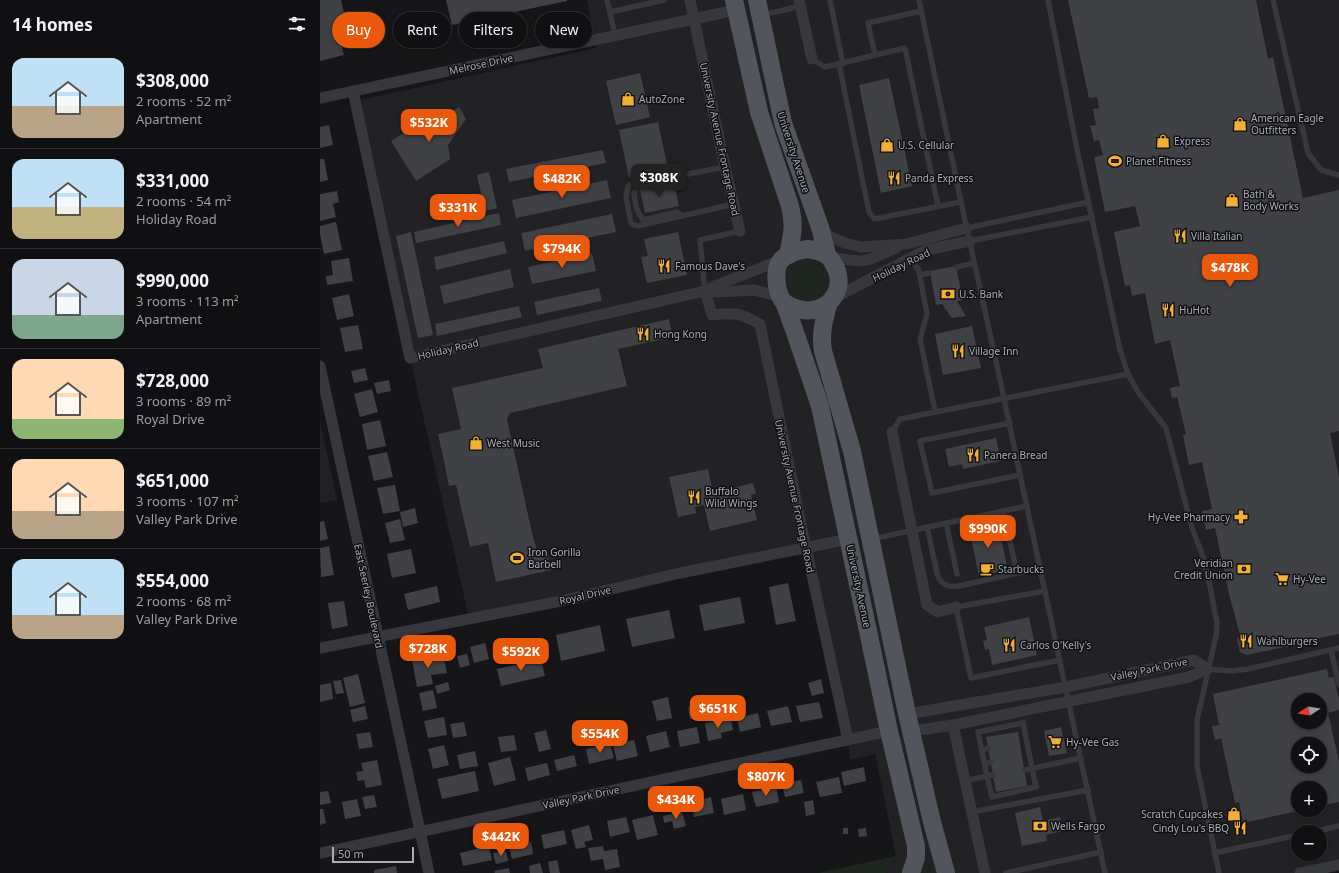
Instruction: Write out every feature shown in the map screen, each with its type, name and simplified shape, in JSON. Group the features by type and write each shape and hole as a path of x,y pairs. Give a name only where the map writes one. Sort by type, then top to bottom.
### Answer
{"main road":[{"name":"University Avenue","path":"735,5 759,112 792,213 794,230 784,258"},
{"path":"735,5 750,21 760,62 778,96"},
{"name":"University Avenue","path":"759,8 783,123 820,227 829,257"},
{"path":"808,249 817,251 829,257 837,268 839,278 838,288 831,301 816,310 804,311 793,307 782,300 777,286 776,274 784,258 798,250 808,249"},
{"name":"University Avenue","path":"782,300 796,334 820,406 888,731 916,846 916,858 911,873"},
{"name":"University Avenue","path":"831,301 822,330 821,340 823,351 852,451 909,722 932,822 946,873"},
{"path":"849,539 862,548 873,595 888,626"},
{"path":"868,631 884,655 896,709 909,722"}],"street":[{"name":"University Avenue Frontage Road","path":"690,0 725,167 740,230"},
{"path":"800,3 812,59"},
{"name":"Melrose Drive","path":"320,98 614,36 694,18 735,5"},
{"name":"Holiday Road","path":"353,91 410,358 705,291 718,292 754,290 782,300"},
{"name":"Holiday Road","path":"820,227 831,237 861,248 906,244"},
{"name":"Holiday Road","path":"829,257 860,262 906,244 967,228"},
{"name":"Holiday Road","path":"831,301 926,250 970,241"},
{"name":"Holiday Road","path":"705,291 717,284 784,258"},
{"name":"University Avenue Frontage Road","path":"705,291 712,315 730,312 746,316 760,324 806,548 848,740"},
{"name":"East Seerley Boulevard","path":"320,366 429,873"},
{"path":"892,432 927,605 938,612 956,607"},
{"name":"Royal Drive","path":"320,648 561,601 680,573 849,539"},
{"name":"Valley Park Drive","path":"909,722 1066,686 1194,660 1207,669"},
{"name":"Valley Park Drive","path":"909,722 926,729 953,725 1189,677 1207,669"},
{"path":"953,725 985,873"},
{"name":"Valley Park Drive","path":"320,853 888,731"},
{"path":"1300,873 1339,865"}],"lane":[{"path":"607,0 614,36"},
{"path":"610,12 664,0"},
{"path":"830,0 869,212 874,219 961,202"},
{"path":"919,0 1105,873"},
{"path":"1048,0 1120,350 1128,374 1138,392 1166,428 1192,528 1202,554 1209,581 1217,623 1216,636 1207,669 1197,720 1197,766 1219,873"},
{"path":"1273,0 1308,153 1322,170 1339,175"},
{"path":"759,8 800,3"},
{"path":"874,55 868,23 921,11"},
{"path":"812,59 825,67 905,48 938,206"},
{"path":"725,167 651,181 634,182 628,186 626,197 631,224 638,226 734,204"},
{"path":"651,181 642,185 634,192 635,205 643,220 677,212 682,216"},
{"path":"967,228 1089,202"},
{"path":"970,241 1092,217"},
{"path":"705,291 700,240 740,230"},
{"path":"911,258 919,271 927,314 920,339 936,411"},
{"path":"957,267 974,263"},
{"path":"920,275 929,273"},
{"path":"892,432 900,419 1128,374"},
{"path":"1010,423 920,441 932,492 1020,475"},
{"path":"870,539 1027,506"},
{"path":"1004,511 1017,573"},
{"path":"946,523 957,574"},
{"path":"927,527 937,573 939,579 946,585 952,587 1040,568"},
{"path":"1045,591 956,607 971,678 1060,660"},
{"path":"1207,669 1248,669 1339,648"},
{"path":"1331,650 1339,685"},
{"path":"1023,723 1026,741 1036,787 992,797 988,763 982,750 978,732 1023,723"},
{"path":"1020,742 1026,741"},
{"path":"982,750 988,748"},
{"path":"1022,756 1029,755"},
{"path":"1025,770 1081,758"},
{"path":"965,781 990,776"},
{"path":"972,812 1088,790"},
{"path":"1327,829 1339,826"},
{"path":"1214,853 1291,836"},
{"path":"1006,873 1101,852"}],"shaded area":[{"path":"587,0 1339,0 1339,865 1300,873 887,873 896,856 875,754 850,760 848,740 805,548 469,618 410,358 355,101 596,48 592,27 592,12 589,12"},
{"path":"809,262 822,267 827,280 822,293 809,298 796,293 791,280 796,267"},
{"path":"320,421 337,500 320,503"},
{"path":"896,856 887,873 818,873"}],"building":[{"path":"320,0 341,0 344,12 332,12 332,48 342,48 344,55 320,61"},
{"path":"446,0 567,0 514,12 459,12 459,24 452,25 451,12 449,12"},
{"path":"1068,0 1256,0 1268,59 1273,57 1303,198 1339,190 1339,431 1330,433 1339,477 1339,634 1246,655 1240,652 1237,639 1240,635 1229,594 1215,528 1206,530 1202,511 1212,509 1202,462 1189,465 1183,435 1186,434 1177,397 1172,398 1170,388 1180,386 1170,340 1155,344 1145,293 1132,296 1130,285 1125,286 1114,232 1140,226 1135,206 1105,212 1094,157 1103,155 1099,140 1094,141 1090,126 1096,125 1093,109 1099,108 1097,97 1089,98"},
{"name":"AutoZone","path":"640,73 650,117 616,125 606,81"},
{"path":"889,78 912,186 881,193 859,85"},
{"path":"459,107 466,119 448,145 450,159 416,181 391,141 438,112 442,118"},
{"path":"658,122 668,169 629,178 619,130"},
{"path":"329,125 333,145 320,148 320,127"},
{"path":"603,150 606,163 509,182 506,169"},
{"path":"320,159 324,159 328,180 320,182"},
{"path":"489,172 497,208 485,211 477,175"},
{"path":"607,180 611,198 516,218 512,200"},
{"path":"668,184 669,188 675,186 679,206 645,213 640,190"},
{"path":"337,191 339,202 333,204 336,217 320,221 320,194"},
{"path":"499,213 501,225 416,243 414,232"},
{"path":"612,214 616,232 525,251 521,233"},
{"path":"336,222 342,250 324,254 320,226"},
{"path":"411,232 433,335 418,338 396,236"},
{"name":"Famous Dave's","path":"678,232 687,275 647,283 641,257 648,256 644,239"},
{"path":"504,241 507,253 436,270 434,257"},
{"path":"592,253 596,271 532,284 528,267"},
{"path":"349,258 353,281 327,285 326,276 333,275 331,261"},
{"name":"U.S. Bank","path":"956,266 963,300 957,301 966,316 952,318 942,304 936,305 930,271"},
{"path":"510,269 514,287 444,304 440,286"},
{"path":"599,288 602,301 537,315 534,302"},
{"path":"349,294 354,316 337,320 332,298"},
{"path":"519,306 522,317 437,336 435,324"},
{"path":"669,319 673,337 618,349 627,386 510,413 507,419 532,533 537,550 548,556 551,570 496,582 488,543 470,547 456,485 449,486 438,434 461,429 452,388 543,368 538,349"},
{"path":"358,325 363,349 345,352 340,328"},
{"name":"Village Inn","path":"972,326 981,368 943,375 935,334"},
{"path":"365,368 368,380 354,383 351,371"},
{"path":"389,380 391,391 377,394 374,383"},
{"path":"372,389 378,412 360,417 354,394"},
{"path":"380,420 386,446 367,450 362,424"},
{"name":"Panera Bread","path":"996,438 1001,461 963,469 962,464 949,467 945,449"},
{"path":"387,452 393,477 374,481 368,456"},
{"path":"708,469 713,493 753,483 756,493 751,495 757,520 710,531 704,505 695,507 696,513 678,517 669,477"},
{"path":"395,485 400,511 383,514 377,488"},
{"path":"415,508 418,523 403,527 400,512"},
{"path":"400,519 405,540 390,543 385,523"},
{"path":"324,521 328,539 320,541 320,522"},
{"path":"997,521 1008,570 979,576 969,528"},
{"path":"329,546 334,575 321,577 320,548"},
{"path":"411,549 416,573 392,578 387,554"},
{"path":"788,583 796,621 776,625 769,587"},
{"path":"437,586 440,602 408,610 404,594"},
{"path":"740,597 745,623 704,631 699,605"},
{"path":"344,601 348,626 332,629 328,603"},
{"path":"669,610 675,638 632,647 626,619"},
{"name":"Carlos O'Kelly's","path":"1029,617 1037,655 992,665 989,649 985,650 983,641 987,640 984,627"},
{"path":"600,625 605,651 561,661 556,635"},
{"path":"485,643 489,659 474,663 470,647"},
{"path":"443,654 447,673 431,675 433,684 417,687 412,660"},
{"path":"467,654 470,665 460,668 457,656"},
{"path":"541,659 545,676 501,686 497,669"},
{"path":"1327,669 1329,678 1334,677 1339,700 1339,710 1328,713 1339,761 1339,802 1327,805 1327,781 1291,781 1291,813 1243,823 1239,802 1235,803 1221,738 1215,740 1212,726 1219,725 1213,694"},
{"path":"358,674 365,703 350,707 343,678"},
{"path":"821,679 824,693 812,696 808,683"},
{"path":"341,680 344,693 336,694 333,681"},
{"path":"448,682 450,690 437,694 435,686"},
{"path":"331,683 333,699 320,702 320,685"},
{"path":"433,690 437,708 423,711 419,693"},
{"path":"668,697 672,718 657,721 652,701"},
{"path":"819,702 823,718 800,722 796,706"},
{"path":"699,705 701,717 690,719 688,707"},
{"path":"365,706 368,719 353,722 350,710"},
{"path":"788,706 792,722 771,726 767,711"},
{"path":"758,713 761,727 740,732 737,718"},
{"path":"444,717 447,735 428,738 424,721"},
{"path":"731,718 733,730 721,733 722,738 708,741 705,723"},
{"path":"464,722 467,736 453,738 450,724"},
{"path":"697,727 700,743 680,747 677,731"},
{"name":"Hy-Vee Gas","path":"1061,727 1067,753 1049,756 1044,731"},
{"path":"546,730 551,749 539,752 534,733"},
{"path":"666,731 670,747 650,752 646,736"},
{"path":"370,732 373,747 359,749 356,734"},
{"path":"1018,732 1027,786 996,792 986,737"},
{"path":"514,735 517,750 501,752 498,737"},
{"path":"634,740 638,756 617,761 613,745"},
{"path":"610,744 614,758 589,764 586,749"},
{"path":"444,745 449,765 433,769 428,749"},
{"path":"475,751 478,766 460,769 457,755"},
{"path":"574,755 577,766 557,771 554,760"},
{"path":"510,757 516,780 494,786 488,763"},
{"path":"377,760 382,785 366,788 364,780 358,781 356,772 363,771 361,763"},
{"path":"547,763 550,775 528,781 525,768"},
{"path":"864,767 866,781 844,786 841,772"},
{"path":"475,771 479,791 442,799 437,779"},
{"path":"839,777 842,793 820,797 816,782"},
{"path":"801,780 804,793 785,797 782,783"},
{"path":"776,787 779,802 756,807 752,792"},
{"path":"328,791 331,803 320,805 320,792"},
{"path":"743,794 746,810 724,815 721,799"},
{"path":"374,795 377,807 365,809 362,797"},
{"path":"711,797 714,813 694,817 691,802"},
{"path":"357,799 361,816 345,819 342,802"},
{"path":"813,800 815,814 806,816 804,802"},
{"name":"Wells Fargo","path":"1040,807 1043,821 1060,817 1063,831 1046,835 1047,841 1022,846 1015,813"},
{"path":"320,809 323,809 326,823 320,825"},
{"path":"682,812 686,826 674,829 672,821 664,823 663,816"},
{"path":"653,815 658,835 637,840 632,820"},
{"path":"626,817 630,832 610,837 607,821"},
{"path":"589,825 593,840 584,842 586,847 576,849 571,830"},
{"path":"843,828 848,828 848,834 843,834"},
{"path":"866,828 867,836 859,837 858,829"},
{"path":"564,830 567,844 544,849 541,835"},
{"path":"531,842 533,854 512,859 509,847"},
{"path":"489,846 492,860 463,866 460,853"},
{"path":"603,846 604,851 617,849 620,867 605,870 603,859 591,861 588,848"},
{"path":"506,851 508,861 496,864 493,853"},
{"path":"557,860 560,873 550,873 548,862"},
{"path":"540,863 543,873 530,873 529,866"},
{"path":"396,866 397,873 374,873 374,870"},
{"path":"509,868 510,873 495,873 494,871"}],"place":[{"name":"AutoZone","path":"628,99"},
{"name":"American Eagle Outfitters","path":"1240,124"},
{"name":"Express","path":"1163,141"},
{"name":"U.S. Cellular","path":"887,145"},
{"name":"Planet Fitness","path":"1115,161"},
{"name":"Panda Express","path":"894,178"},
{"name":"Bath & Body Works","path":"1232,200"},
{"name":"Villa Italian","path":"1180,236"},
{"name":"Famous Dave's","path":"664,266"},
{"name":"U.S. Bank","path":"948,294"},
{"name":"HuHot","path":"1168,310"},
{"name":"Hong Kong","path":"643,334"},
{"name":"Village Inn","path":"958,351"},
{"name":"West Music","path":"476,443"},
{"name":"Panera Bread","path":"973,455"},
{"name":"Buffalo Wild Wings","path":"694,497"},
{"name":"Hy-Vee Pharmacy","path":"1241,517"},
{"name":"Iron Gorilla Barbell","path":"517,558"},
{"name":"Starbucks","path":"987,569"},
{"name":"Veridian Credit Union","path":"1244,569"},
{"name":"Hy-Vee","path":"1282,579"},
{"name":"Wahlburgers","path":"1246,641"},
{"name":"Carlos O'Kelly's","path":"1009,645"},
{"name":"Hy-Vee Gas","path":"1055,742"},
{"name":"Scratch Cupcakes","path":"1234,814"},
{"name":"Wells Fargo","path":"1040,826"},
{"name":"Cindy Lou's BBQ","path":"1240,828"}]}
